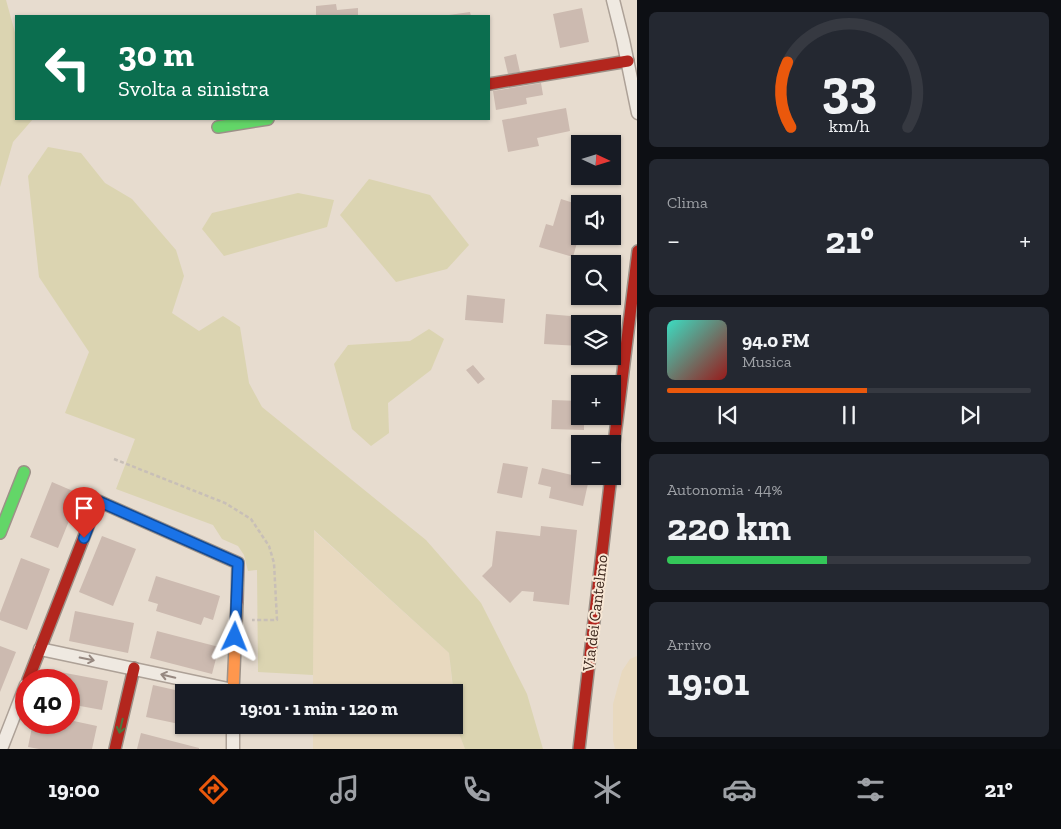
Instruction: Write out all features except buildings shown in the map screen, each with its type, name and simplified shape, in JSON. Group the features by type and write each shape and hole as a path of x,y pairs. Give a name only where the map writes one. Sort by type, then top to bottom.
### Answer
{"street":[{"path":"613,0 628,61 637,113"},
{"path":"490,84 628,61"},
{"path":"218,127 262,120"},
{"path":"615,435 637,251"},
{"path":"0,533 24,472"},
{"name":"Via dei Cantelmo","path":"579,749 610,485"},
{"path":"32,669 98,501 238,563 233,684"},
{"path":"40,649 203,684"},
{"path":"115,749 134,668"},
{"path":"1,749 15,713"},
{"path":"233,734 233,749"}],"path":[{"path":"114,459 225,503 239,511 256,525 269,546 274,563 276,620 236,620"}],"shaded area":[{"path":"0,0 6,0 15,32 15,120 32,120 13,142 0,187"},
{"path":"48,147 81,153 105,183 132,199 176,250 184,276 172,313 199,331 223,316 240,327 249,383 262,407 426,540 481,603 527,694 543,749 465,749 459,734 463,734 463,684 453,684 449,653 314,530 313,675 258,672 257,570 248,571 244,555 238,546 222,539 213,525 116,489 135,439 65,413 89,352 39,277 28,176"},
{"path":"369,179 430,195 469,245 447,269 396,282 340,215"},
{"path":"298,193 334,200 327,227 224,256 202,229 212,213"},
{"path":"429,329 444,339 431,370 388,403 389,433 371,446 352,429 334,364 348,345 410,341"},
{"path":"313,530 449,653 452,684 313,684"},
{"path":"637,656 637,749 615,749 613,740 613,704 622,671 630,659"},
{"path":"313,734 459,734 465,749 313,749"}],"traffic: fast":[{"path":"218,127 262,120"},
{"path":"0,533 24,472"}],"traffic: slow":[{"path":"233,684 237,602"}],"traffic: jam":[{"path":"490,84 628,61"},
{"path":"615,435 637,259"},
{"path":"579,749 610,485"},
{"path":"32,669 98,501 238,563 237,602"},
{"path":"115,749 134,668"}],"route":[{"path":"84,538 98,501 238,563 235,637"}]}
